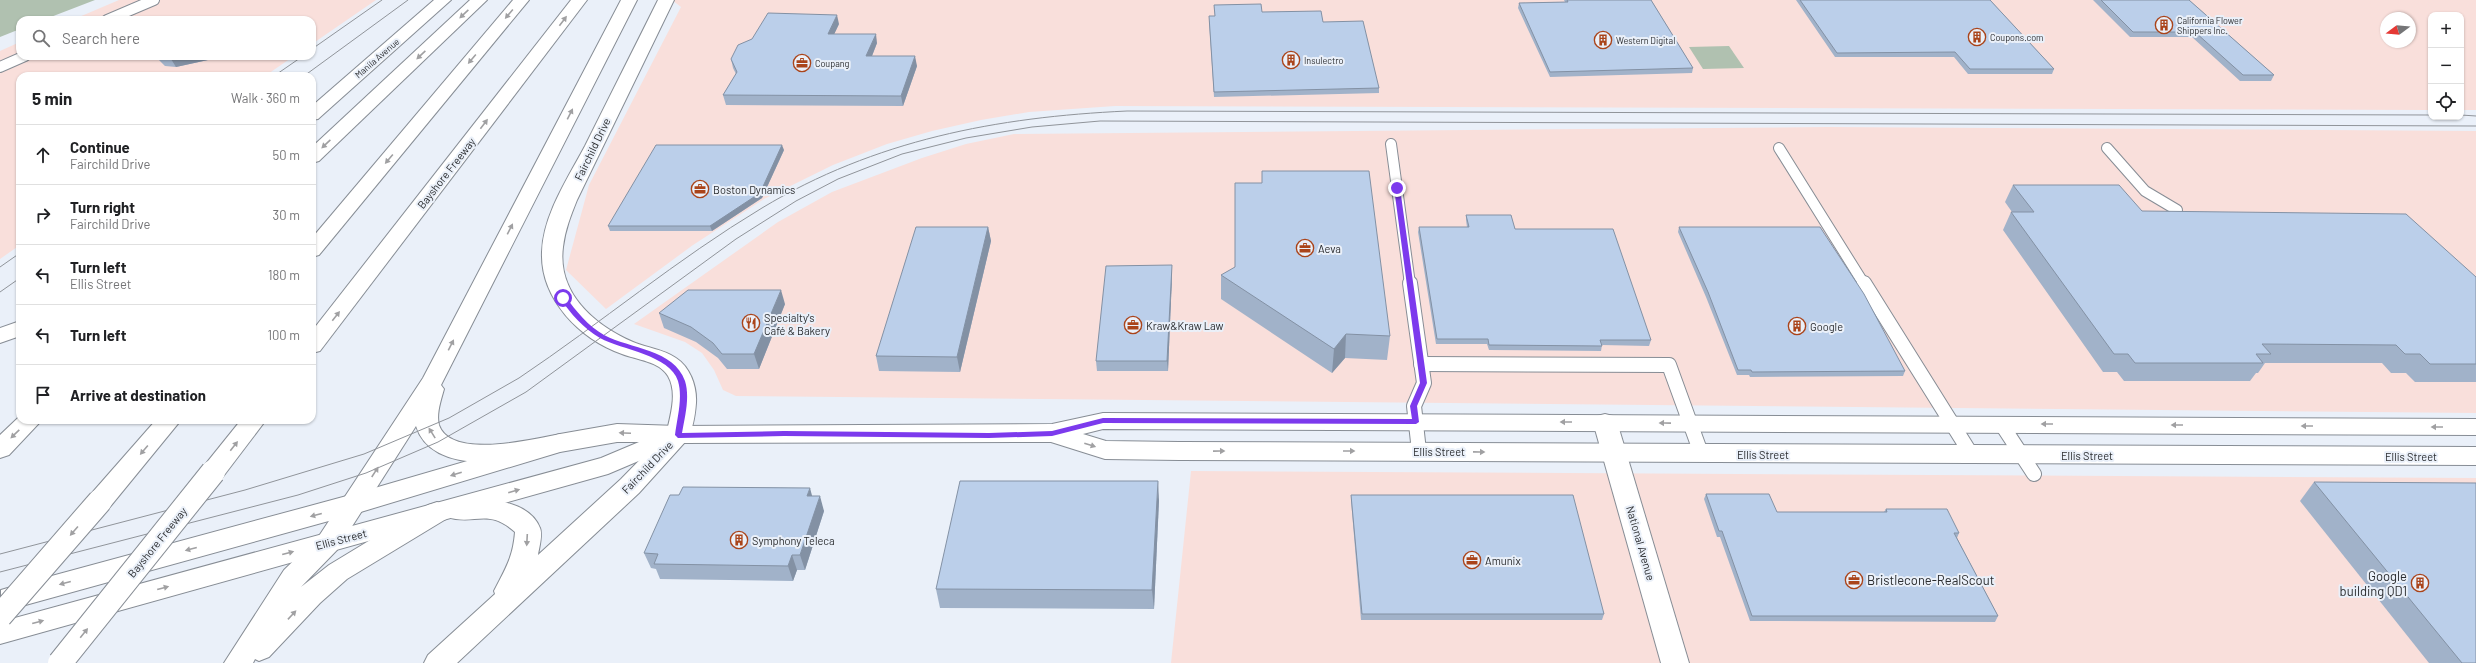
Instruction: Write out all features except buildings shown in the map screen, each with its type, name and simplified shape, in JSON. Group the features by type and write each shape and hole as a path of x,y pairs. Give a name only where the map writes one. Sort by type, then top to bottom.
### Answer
{"main road":[{"name":"Manila Avenue","path":"316,111 443,0"},
{"path":"316,153 480,0"},
{"path":"316,246 521,0"},
{"name":"Bayshore Freeway","path":"316,341 579,0"},
{"path":"238,663 293,578 328,543 433,380 629,0"},
{"name":"Fairchild Drive","path":"438,663 630,486 678,435 684,395 681,380 674,368 662,360 602,336 576,315 563,298 554,276 552,253 557,227 567,200 666,0"},
{"path":"0,336 16,330"},
{"path":"433,380 427,416 428,428 438,442 460,453 484,454 560,443"},
{"name":"Ellis Street","path":"0,600 354,504 560,443 617,433 678,435 784,433 989,435 1052,433 1103,421 2476,427"},
{"name":"National Avenue","path":"1605,422 1675,663"},
{"path":"0,449 26,424"},
{"path":"0,616 166,424"},
{"name":"Bayshore Freeway","path":"60,663 251,424"},
{"name":"Ellis Street","path":"1052,433 1105,450 1971,454 2028,465 2476,456"},
{"name":"Ellis Street","path":"0,633 608,465 678,435"},
{"path":"245,663 310,595 338,572 437,512 475,507 498,509 514,516 528,529 527,546 523,565 512,585 476,629"}],"lane":[{"path":"117,16 154,0"},
{"path":"0,67 16,60"},
{"path":"1392,144 1424,383 1414,406 1419,451"},
{"path":"1779,148 1971,454"},
{"path":"2107,148 2145,191 2177,210"},
{"path":"1421,364 1669,365 1701,453"},
{"path":"2002,425 2028,465"}],"shaded area":[{"path":"119,0 376,0 316,41 316,16 81,16"},
{"path":"672,0 2476,0 2476,110 2464,110 2464,12 2428,12 2428,110 1115,106 1029,112 981,120 932,131 887,144 833,165 764,199 693,245 606,309 566,270 589,185 681,7"},
{"path":"16,44 16,60 288,60 271,72 16,72 16,248 0,259 0,51"},
{"path":"1828,127 2476,131 2476,413 736,396 723,390 714,370 702,353 685,342 634,324 778,222 832,192 922,158 966,144 1014,134"},
{"path":"1191,471 2476,478 2476,663 1171,663"}],"green space":[{"path":"0,0 95,0 53,16 16,16 16,31 0,37"},
{"path":"1729,46 1744,68 1703,69 1689,47"}],"tram line":[{"path":"316,46 382,0"},
{"path":"309,72 408,0"},
{"path":"280,72 297,60"},
{"path":"0,554 245,490 364,454 449,418 519,378 700,248 762,208 805,185 848,165 893,149 938,136 984,126 1031,119 1127,111 2428,115"},
{"path":"2464,115 2476,116"},
{"path":"0,572 298,495 366,473 438,442 526,392 736,239 796,201 838,179 902,154 966,138 1032,127 1100,121 2476,126"},
{"path":"0,267 16,256"},
{"path":"0,292 16,281"}],"place":[{"name":"California Flower Shippers Inc.","path":"2164,25"},
{"name":"Coupons.com","path":"1977,37"},
{"name":"Western Digital","path":"1603,40"},
{"name":"Insulectro","path":"1291,60"},
{"name":"Coupang","path":"802,63"},
{"name":"Boston Dynamics","path":"700,189"},
{"name":"Aeva","path":"1305,248"},
{"name":"Specialty's Café & Bakery","path":"751,323"},
{"name":"Kraw&Kraw Law","path":"1133,325"},
{"name":"Google","path":"1797,326"},
{"name":"Symphony Teleca","path":"739,540"},
{"name":"Amunix","path":"1472,560"},
{"name":"Bristlecone-RealScout","path":"1854,580"},
{"name":"Google building QD1","path":"2420,583"}],"route":[{"path":"563,298 576,315 590,328 602,336 626,347 662,360 674,368 681,380 684,395 683,411 678,435 784,433 989,435 1052,433 1103,421 1241,420 1416,422 1414,406 1424,383 1397,188"}]}
